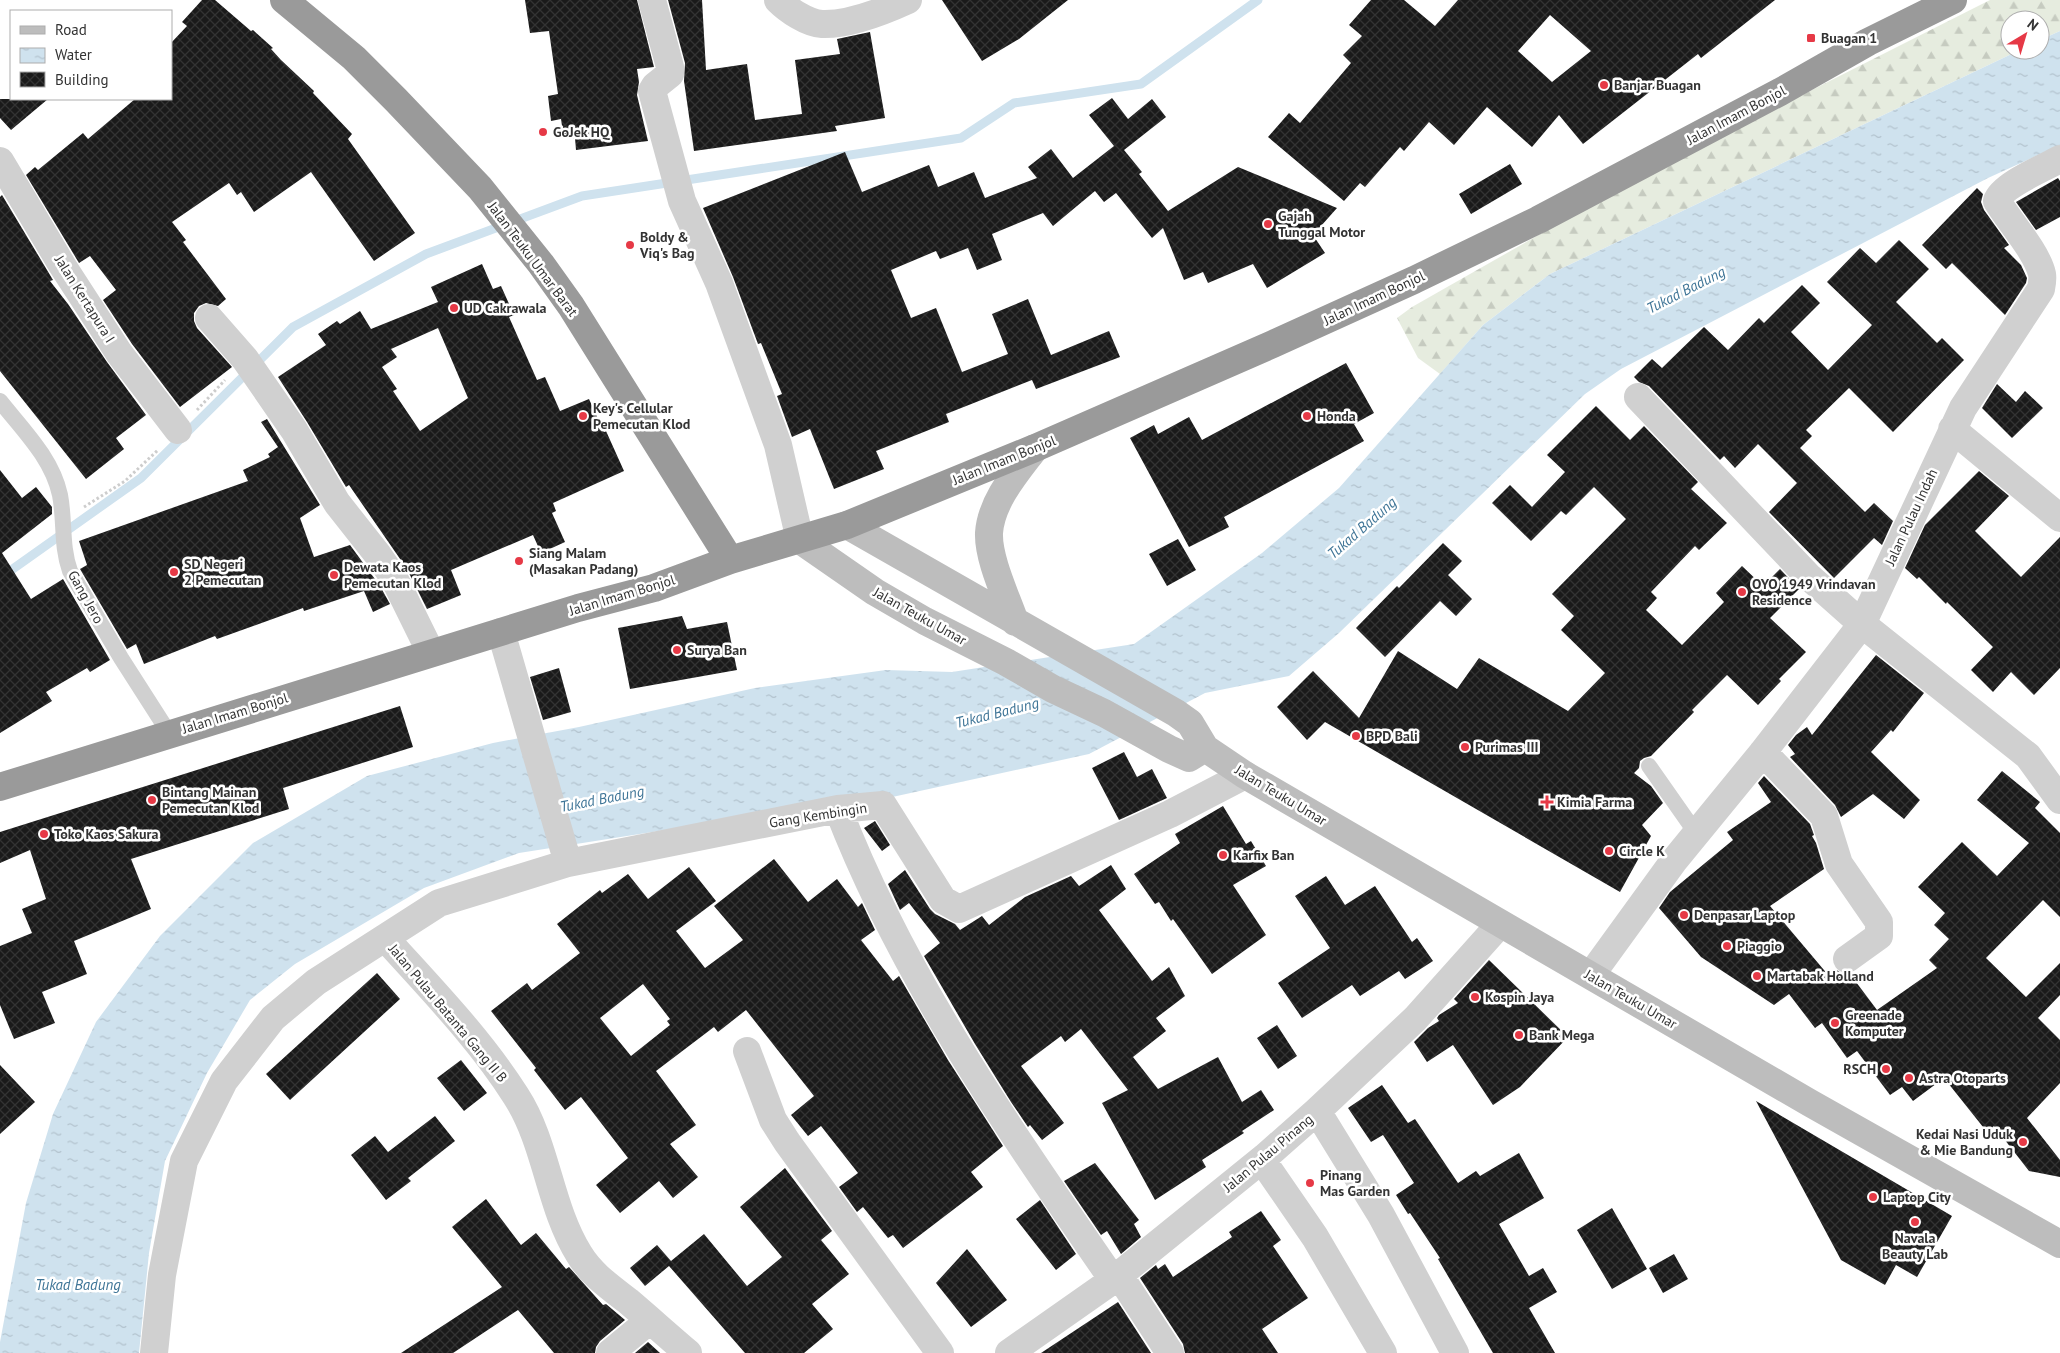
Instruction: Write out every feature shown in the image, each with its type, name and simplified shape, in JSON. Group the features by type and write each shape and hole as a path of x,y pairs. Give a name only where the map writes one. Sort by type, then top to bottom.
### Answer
{"highway":[{"name":"Jalan Teuku Umar Barat","path":"284,0 354,58 480,188 541,264 571,306 730,560"},
{"name":"Jalan Imam Bonjol","path":"0,787 169,733 501,632 654,588 730,560 847,525 1035,448 1414,280 1529,224 1780,92 1868,42 1953,0"}],"main road":[{"path":"1020,625 991,550 989,532 1002,496 1035,448"},
{"name":"Jalan Teuku Umar","path":"847,525 1176,713 1190,723 1205,748 1245,775 1810,1103 2060,1244"},
{"name":"Jalan Teuku Umar","path":"800,540 876,592 917,616 1169,749 1189,758 1205,748"}],"street":[{"path":"652,0 670,67 670,74 654,86 652,91 678,189 719,283 759,388 778,444 800,540"},
{"path":"778,0 806,19 822,24 842,22 890,8 908,0"},
{"name":"Jalan Pulau Indah","path":"1591,975 1644,900 1763,752 1862,624 1952,429 1978,384 2040,290 2043,281 2042,272 2035,259 1997,201 2009,187 2060,159"},
{"name":"Jalan Kertapura I","path":"0,161 62,265 119,353 178,430"},
{"path":"209,318 233,344 298,437 337,503 360,530 394,578 431,654"},
{"path":"1638,397 1808,576 1862,624 2028,756 2060,800"},
{"path":"1952,429 2060,518"},
{"path":"501,632 567,859"},
{"path":"1763,752 1824,816 1839,864 1879,922 1879,936 1847,959"},
{"name":"Gang Kembingin","path":"154,1353 162,1274 184,1161 224,1081 273,1018 316,982 439,903 567,859 838,809 884,805 943,900 959,909 1170,814 1245,775"},
{"path":"838,809 868,881 945,1027 983,1089 1170,1353"},
{"name":"Jalan Pulau Pinang","path":"1009,1353 1116,1278 1262,1160 1318,1111 1415,1019 1500,924"},
{"name":"Jalan Pulau Batanta Gang II B","path":"386,938 444,1003 517,1096 532,1126 565,1225 579,1254 589,1268 603,1282 688,1353"},
{"path":"747,1051 773,1120 787,1142 940,1353"},
{"path":"1318,1111 1381,1215 1455,1353"},
{"path":"1262,1160 1315,1237 1383,1353"},
{"path":"610,1353 650,1320"}],"lane":[{"name":"Gang Jero","path":"0,401 44,457 54,474 64,520 64,555 70,571 169,733"},
{"path":"1649,766 1696,833"}],"green space":[{"path":"1990,0 2060,0 2060,31 2050,36 2050,10 2000,10 2000,60 1550,274 1483,325 1440,374 1418,358 1397,318 1412,307 1572,216 1796,98"}],"water":[{"name":"Tukad Badung","path":"2060,31 2060,145 1988,178 1621,369 1585,394 1339,633 1289,676 1205,693 1089,754 874,801 735,819 519,853 424,888 295,964 250,1000 207,1073 165,1161 149,1253 139,1353 0,1353 0,1342 26,1203 53,1114 96,1022 160,936 253,843 367,776 493,743 579,727 755,688 886,670 952,672 1134,644 1262,553 1339,488 1483,325 1550,274 2000,60 2050,60 2050,36"}],"building":[{"path":"202,0 215,0 273,48 271,49 314,91 313,93 352,134 348,139 415,233 374,261 311,172 254,212 241,192 237,195 229,183 172,222 186,240 183,242 226,299 218,306 206,303 199,306 194,313 194,321 197,328 232,367 180,407 132,344 103,300 116,290 90,256 79,263 26,175 35,167 38,170 83,133 88,139 134,100 172,100 172,42 187,26 182,22"},
{"path":"525,0 637,0 654,67 637,69 639,82 637,95 648,141 576,150 575,138 564,139 561,119 551,121 548,96 558,94 549,31 530,33"},
{"path":"668,0 702,0 706,70 747,64 755,120 802,114 795,60 840,54 837,39 870,32 885,118 835,126 837,131 694,151 684,81 685,63"},
{"path":"942,0 1068,0 1019,39 982,61"},
{"path":"1371,0 1404,0 1435,26 1458,0 1775,0 1701,58 1698,54 1583,144 1559,115 1532,147 1487,107 1454,145 1429,122 1404,151 1400,147 1365,187 1360,183 1344,201 1268,137 1289,113 1300,123 1351,63 1343,55 1362,36 1349,25","holes":["1550,15 1591,51 1552,82 1518,51"]},
{"path":"1112,98 1128,119 1152,99 1166,117 1124,150 1142,172 1139,174 1168,211 1238,167 1337,208 1313,235 1325,253 1267,288 1253,264 1208,283 1203,272 1184,280 1163,228 1152,238 1116,193 1104,202 1095,191 1053,226 1043,213 992,234 1002,260 977,270 968,248 940,259 936,251 891,270 911,318 936,308 962,372 1008,354 992,314 1028,299 1051,355 1109,331 1120,357 1036,389 1032,380 946,414 949,422 876,451 884,469 834,489 810,429 792,437 777,396 782,394 761,343 758,344 733,277 703,208 845,152 862,192 929,165 938,187 974,172 985,198 1037,178 1028,167 1051,149 1073,178 1114,146 1089,115"},
{"path":"0,99 47,100 11,130 0,118"},
{"path":"1510,164 1522,184 1471,214 1459,194"},
{"path":"2058,178 2060,181 2060,217 2036,230 2016,202"},
{"path":"1977,188 1983,194 1981,202 1984,210 2009,245 2004,248 2021,265 2027,278 2026,283 2005,315 1952,263 1946,269 1922,245"},
{"path":"2,195 53,280 50,281 146,415 116,438 124,449 86,479 0,371 0,197"},
{"path":"1899,240 1929,269 1896,302 1937,343 1942,338 1964,360 1893,432 1849,388 1806,430 1812,436 1800,448 1865,512 1874,503 1893,521 1882,545 1874,538 1834,578 1769,512 1797,483 1758,444 1735,468 1724,456 1720,460 1649,386 1639,382 1634,377 1652,359 1662,368 1704,327 1728,350 1759,318 1764,323 1802,285 1820,303 1791,332 1828,370 1872,325 1827,282 1860,248 1876,263"},
{"path":"482,264 493,289 501,286 514,315 509,317 537,380 545,377 560,411 589,399 624,471 553,503 556,511 552,513 565,542 541,553 533,535 451,570 461,595 427,609 407,569 349,485 346,487 278,377 326,345 318,334 337,321 340,324 360,311 371,329 438,302 431,287","holes":["438,328 468,398 420,431 393,391 397,389 382,367 397,357 391,349"]},
{"path":"1346,363 1374,413 1354,424 1364,441 1224,517 1229,527 1189,547 1130,438 1154,425 1158,434 1189,417 1202,440"},
{"path":"1997,384 2016,402 2025,391 2043,408 2012,438 1982,408"},
{"path":"1596,406 1630,440 1644,426 1698,482 1691,489 1727,523 1699,550 1695,546 1651,592 1657,598 1646,610 1682,645 1724,602 1716,593 1742,566 1763,586 1780,569 1799,589 1770,618 1806,652 1779,679 1781,681 1758,705 1727,675 1692,710 1694,712 1651,756 1640,761 1639,768 1634,773 1651,786 1663,803 1642,825 1651,836 1620,892 1325,722 1307,740 1277,707 1313,671 1359,718 1398,651 1457,689 1479,658 1568,711 1605,673 1561,630 1574,616 1552,594 1626,519 1594,487 1566,515 1561,511 1531,541 1492,503 1510,485 1532,507 1565,472 1547,455"},
{"name":"SD Negeri 2 Pemecutan","path":"267,419 320,505 300,518 314,557 350,545 380,586 390,604 373,612 364,591 304,611 303,608 217,639 215,636 144,664 136,644 127,649 80,569 87,565 79,541 248,481 243,470 270,457 268,454 278,447 261,422"},
{"path":"0,470 22,498 36,487 52,507 52,514 2,553 31,599 63,579 110,660 90,672 87,668 46,692 52,701 0,733"},
{"path":"1979,471 2009,496 1975,531 2021,577 2060,537 2060,668 2034,695 2011,672 1993,692 1971,670 1993,647 1947,602 1946,604 1919,577 1917,579 1905,568 1925,525"},
{"path":"1178,539 1196,570 1167,586 1149,554"},
{"path":"1443,543 1462,561 1448,575 1472,599 1456,616 1440,601 1385,657 1356,628"},
{"name":"Surya Ban","path":"682,616 687,629 727,622 737,670 630,689 618,628"},
{"path":"1876,655 1924,693 1893,732 1891,730 1871,752 1920,800 1904,819 1873,794 1841,817 1835,805 1790,757 1795,754 1788,745 1796,735 1807,727 1812,735"},
{"path":"559,668 571,712 543,720 530,677"},
{"path":"400,706 413,747 283,788 289,809 131,859 151,909 74,941 87,974 42,992 55,1023 14,1039 0,1005 0,946 32,933 22,909 46,899 30,850 0,863 0,832"},
{"path":"1124,752 1137,777 1152,769 1167,798 1119,820 1092,768"},
{"path":"2002,771 2040,802 2035,808 2060,833 2060,917 2043,900 1986,958 2026,997 2060,963 2060,995 2038,1018 2060,1040 2060,1083 2027,1118 2060,1160 2060,1177 2029,1171 1994,1126 1987,1132 1944,1078 1913,1101 1902,1087 1890,1095 1857,1051 1847,1058 1822,1023 1815,1028 1789,994 1774,1005 1701,957 1659,908 1670,892 1733,840 1727,832 1771,802 1758,783 1764,776 1810,824 1814,835 1812,836 1824,869 1770,906 1829,976 1837,970 1841,973 1850,974 1877,1010 1937,968 1929,960 1949,939 1934,925 1945,913 1918,887 1962,842 1997,876 2029,843 1977,800"},
{"path":"1223,806 1246,844 1251,841 1266,866 1233,885 1266,935 1212,974 1173,919 1171,921 1159,902 1155,904 1134,874 1180,843 1175,834"},
{"path":"875,821 890,845 882,851 864,828"},
{"path":"774,859 808,902 837,879 858,907 862,903 875,930 861,940 893,981 899,976 948,1060 1003,1146 971,1172 983,1187 903,1248 893,1235 888,1238 863,1207 857,1212 839,1187 858,1173 821,1126 808,1136 791,1115 814,1096 746,1010 718,1032 714,1027 656,1071 696,1125 670,1144 698,1177 673,1198 659,1181 620,1213 596,1185 628,1158 581,1097 565,1110 534,1070 536,1068 491,1011 527,983 532,990 580,953 557,924 600,890 602,893 628,874 648,899 689,867 716,901 676,931 705,968 743,940 714,906","holes":["643,984 670,1019 667,1021 670,1025 631,1056 600,1018"]},
{"path":"1111,865 1126,889 1099,910 1152,981 1169,967 1185,996 1156,1018 1166,1031 1133,1057 1158,1089 1218,1057 1242,1102 1261,1090 1274,1110 1242,1131 1244,1133 1202,1160 1206,1167 1155,1200 1102,1103 1128,1090 1081,1029 1065,1042 1061,1036 1021,1066 1064,1123 1042,1140 1030,1125 1028,1127 1011,1102 924,956 940,943 909,903 900,910 888,884 905,870 930,909 935,914 955,924 960,930 982,916 989,925 1025,897 1071,876 1079,886"},
{"path":"1326,876 1345,905 1375,886 1412,942 1417,938 1433,961 1405,979 1399,971 1360,996 1352,985 1302,1018 1278,983 1330,948 1295,896"},
{"path":"1489,960 1568,1037 1520,1087 1493,1105 1453,1045 1427,1062 1414,1042 1428,1028 1439,1021 1437,1018 1439,1015 1458,1003 1454,999"},
{"path":"377,973 400,999 290,1100 266,1074"},
{"path":"1277,1025 1297,1056 1278,1069 1257,1038"},
{"path":"461,1060 487,1093 464,1111 437,1078"},
{"path":"0,1065 35,1102 0,1134"},
{"path":"1382,1085 1408,1123 1415,1119 1458,1183 1476,1171 1480,1176 1519,1153 1544,1198 1499,1224 1529,1276 1543,1268 1557,1292 1529,1308 1555,1353 1493,1353 1438,1259 1440,1258 1396,1195 1414,1183 1383,1135 1371,1142 1348,1108"},
{"path":"1756,1101 1952,1216 1917,1277 1896,1265 1885,1285 1841,1260"},
{"path":"435,1116 455,1141 408,1178 411,1181 386,1200 351,1155 375,1136 388,1152"},
{"path":"1095,1163 1139,1220 1134,1224 1141,1237 1121,1254 1107,1231 1101,1235 1064,1181"},
{"path":"785,1168 832,1231 821,1240 849,1274 812,1304 833,1329 804,1353 745,1353 669,1266 645,1286 630,1268 657,1245 671,1261 704,1234 747,1286 782,1257 740,1207"},
{"path":"486,1199 521,1245 536,1233 566,1269 569,1267 603,1305 606,1304 625,1320 600,1341 595,1353 554,1353 518,1310 453,1353 401,1353 502,1287 452,1227"},
{"path":"1040,1200 1076,1254 1056,1270 1016,1219"},
{"path":"1612,1208 1647,1269 1612,1289 1577,1230"},
{"path":"1261,1211 1281,1240 1273,1246 1308,1298 1262,1329 1278,1353 1185,1353 1183,1344 1140,1278 1156,1265 1158,1269 1165,1264 1173,1277 1232,1237 1229,1232"},
{"path":"967,1249 1007,1300 971,1327 936,1283"},
{"path":"1674,1254 1688,1279 1663,1293 1649,1268"},
{"path":"1118,1302 1151,1353 1041,1353"},
{"path":"648,1342 660,1353 635,1353"}],"waterway":[{"path":"0,578 141,478 293,327 426,254 582,196 961,138 1014,103 1141,84 1258,0"}],"place":[{"name":"Buagan 1","path":"1811,38"},
{"name":"Banjar Buagan","path":"1604,85"},
{"name":"GoJek HQ","path":"543,132"},
{"name":"Gajah Tunggal Motor","path":"1268,224"},
{"name":"Boldy & Viq's Bag","path":"630,245"},
{"name":"UD Cakrawala","path":"454,308"},
{"name":"Key's Cellular Pemecutan Klod","path":"583,416"},
{"name":"Honda","path":"1307,416"},
{"name":"Siang Malam (Masakan Padang)","path":"519,561"},
{"name":"SD Negeri 2 Pemecutan","path":"174,572"},
{"name":"Dewata Kaos Pemecutan Klod","path":"334,575"},
{"name":"OYO 1949 Vrindavan Residence","path":"1742,592"},
{"name":"Surya Ban","path":"677,650"},
{"name":"BPD Bali","path":"1356,736"},
{"name":"Purimas III","path":"1465,747"},
{"name":"Bintang Mainan Pemecutan Klod","path":"152,800"},
{"name":"Kimia Farma","path":"1547,802"},
{"name":"Toko Kaos Sakura","path":"44,834"},
{"name":"Circle K","path":"1609,851"},
{"name":"Karfix Ban","path":"1223,855"},
{"name":"Denpasar Laptop","path":"1684,915"},
{"name":"Piaggio","path":"1727,946"},
{"name":"Martabak Holland","path":"1757,976"},
{"name":"Kospin Jaya","path":"1475,997"},
{"name":"Greenade Komputer","path":"1835,1023"},
{"name":"Bank Mega","path":"1519,1035"},
{"name":"RSCH","path":"1886,1069"},
{"name":"Astra Otoparts","path":"1909,1078"},
{"name":"Kedai Nasi Uduk & Mie Bandung","path":"2023,1142"},
{"name":"Pinang Mas Garden","path":"1310,1183"},
{"name":"Laptop City","path":"1873,1197"},
{"name":"Navala Beauty Lab","path":"1915,1222"}]}
